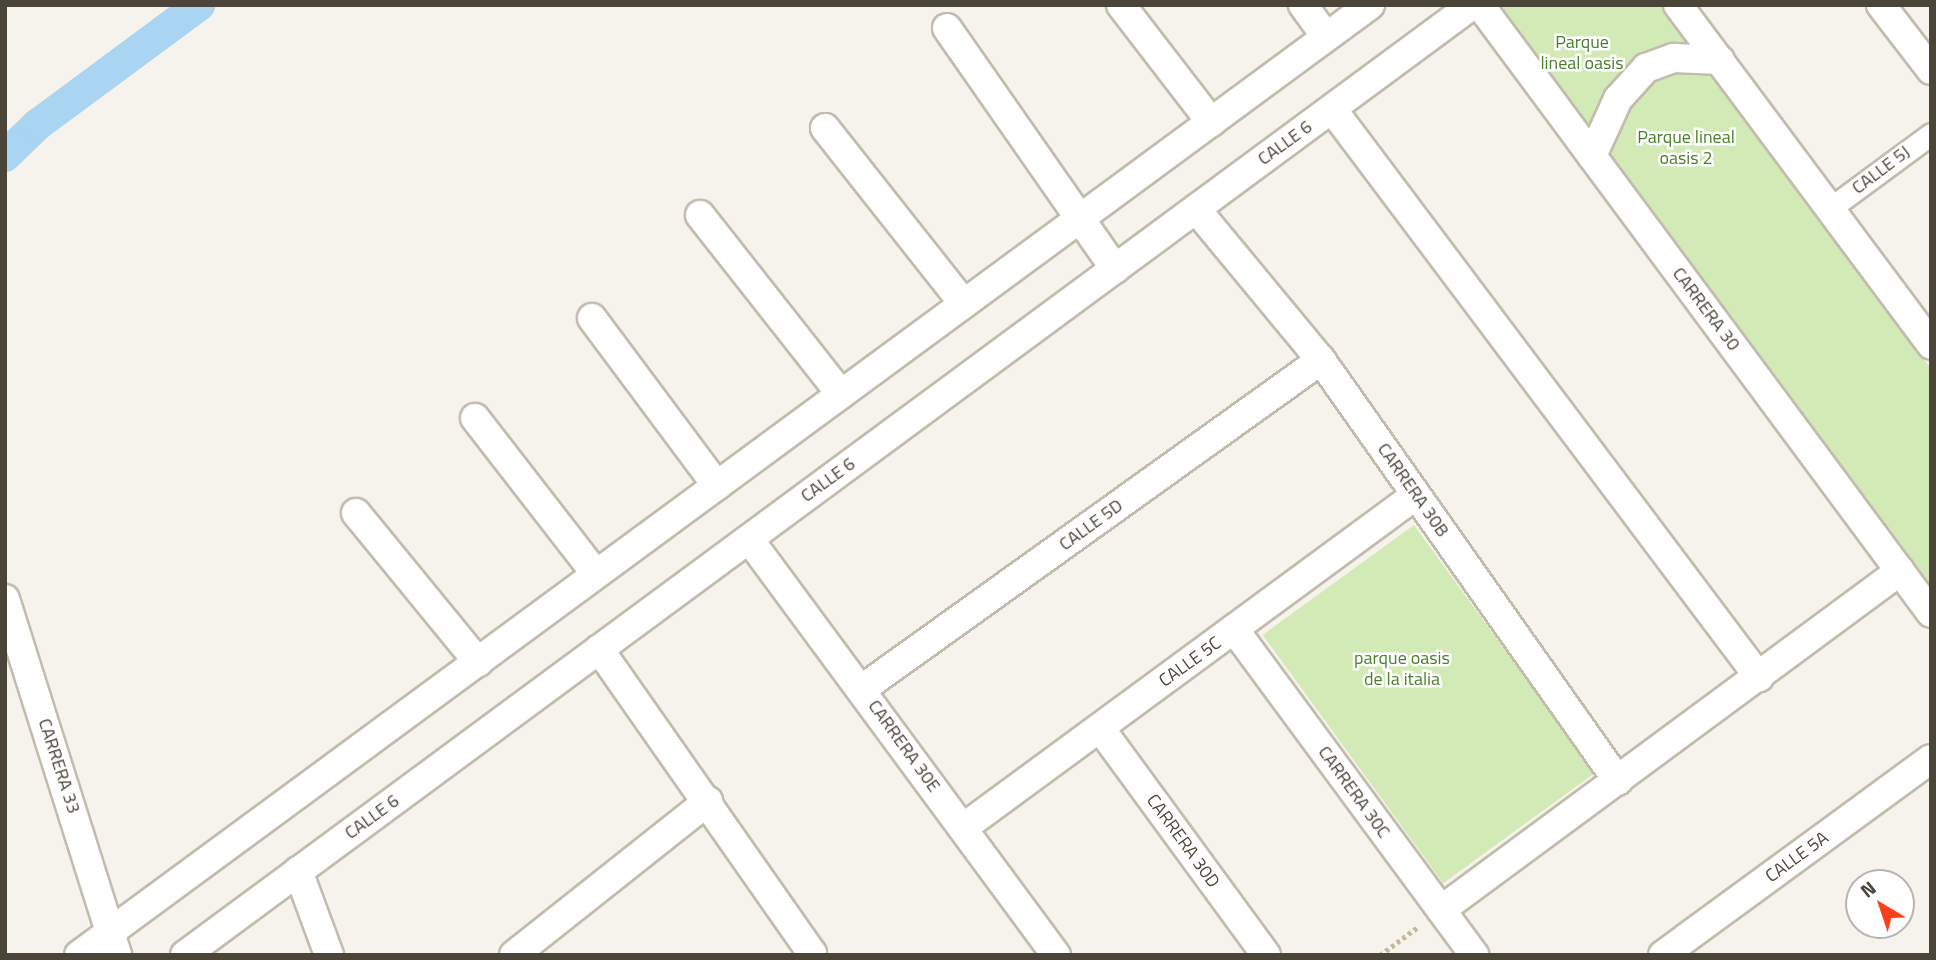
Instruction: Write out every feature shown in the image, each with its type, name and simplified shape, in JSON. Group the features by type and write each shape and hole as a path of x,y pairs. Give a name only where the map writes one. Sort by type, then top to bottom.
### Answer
{"street":[{"path":"1121,5 1211,122"},
{"path":"1303,5 1326,37"},
{"path":"79,955 113,944 478,662 1370,5"},
{"name":"CALLE 6","path":"185,955 1472,5"},
{"name":"CARRERA 30","path":"1480,5 1931,613"},
{"path":"1678,5 1832,207 1931,345"},
{"path":"1881,5 1931,71"},
{"path":"947,28 1115,269"},
{"path":"1592,156 1618,99 1646,68 1674,58 1720,60"},
{"path":"1332,109 1759,677"},
{"path":"825,128 964,304"},
{"name":"CALLE 5J","path":"1832,207 1931,134"},
{"name":"CARRERA 30B","path":"1196,209 1321,360 1618,781"},
{"path":"700,215 841,394"},
{"path":"592,318 717,486"},
{"name":"CALLE 5D","path":"862,690 1321,360"},
{"path":"475,418 596,574"},
{"name":"CALLE 5C","path":"963,828 1416,495"},
{"path":"356,513 478,662"},
{"name":"CARRERA 30E","path":"749,539 1056,955"},
{"path":"1441,910 1900,572"},
{"name":"CARRERA 33","path":"5,600 113,944"},
{"name":"CARRERA 30C","path":"1234,629 1474,955"},
{"path":"599,649 708,801 812,954"},
{"name":"CARRERA 30D","path":"1100,728 1266,955"},
{"name":"CALLE 5A","path":"1663,955 1931,759"},
{"path":"514,955 708,801"},
{"path":"298,871 329,955"}],"path":[{"path":"1380,955 1441,910"}],"green space":[{"name":"Parque lineal oasis","path":"1487,5 1671,5 1707,53 1670,50 1590,146"},
{"name":"Parque lineal oasis 2","path":"1666,69 1717,69 1931,369 1931,587 1601,158 1639,84"},
{"name":"parque oasis de la italia","path":"1414,525 1594,773 1443,883 1263,635"}],"waterway":[{"path":"5,156 37,125 199,5"}]}
